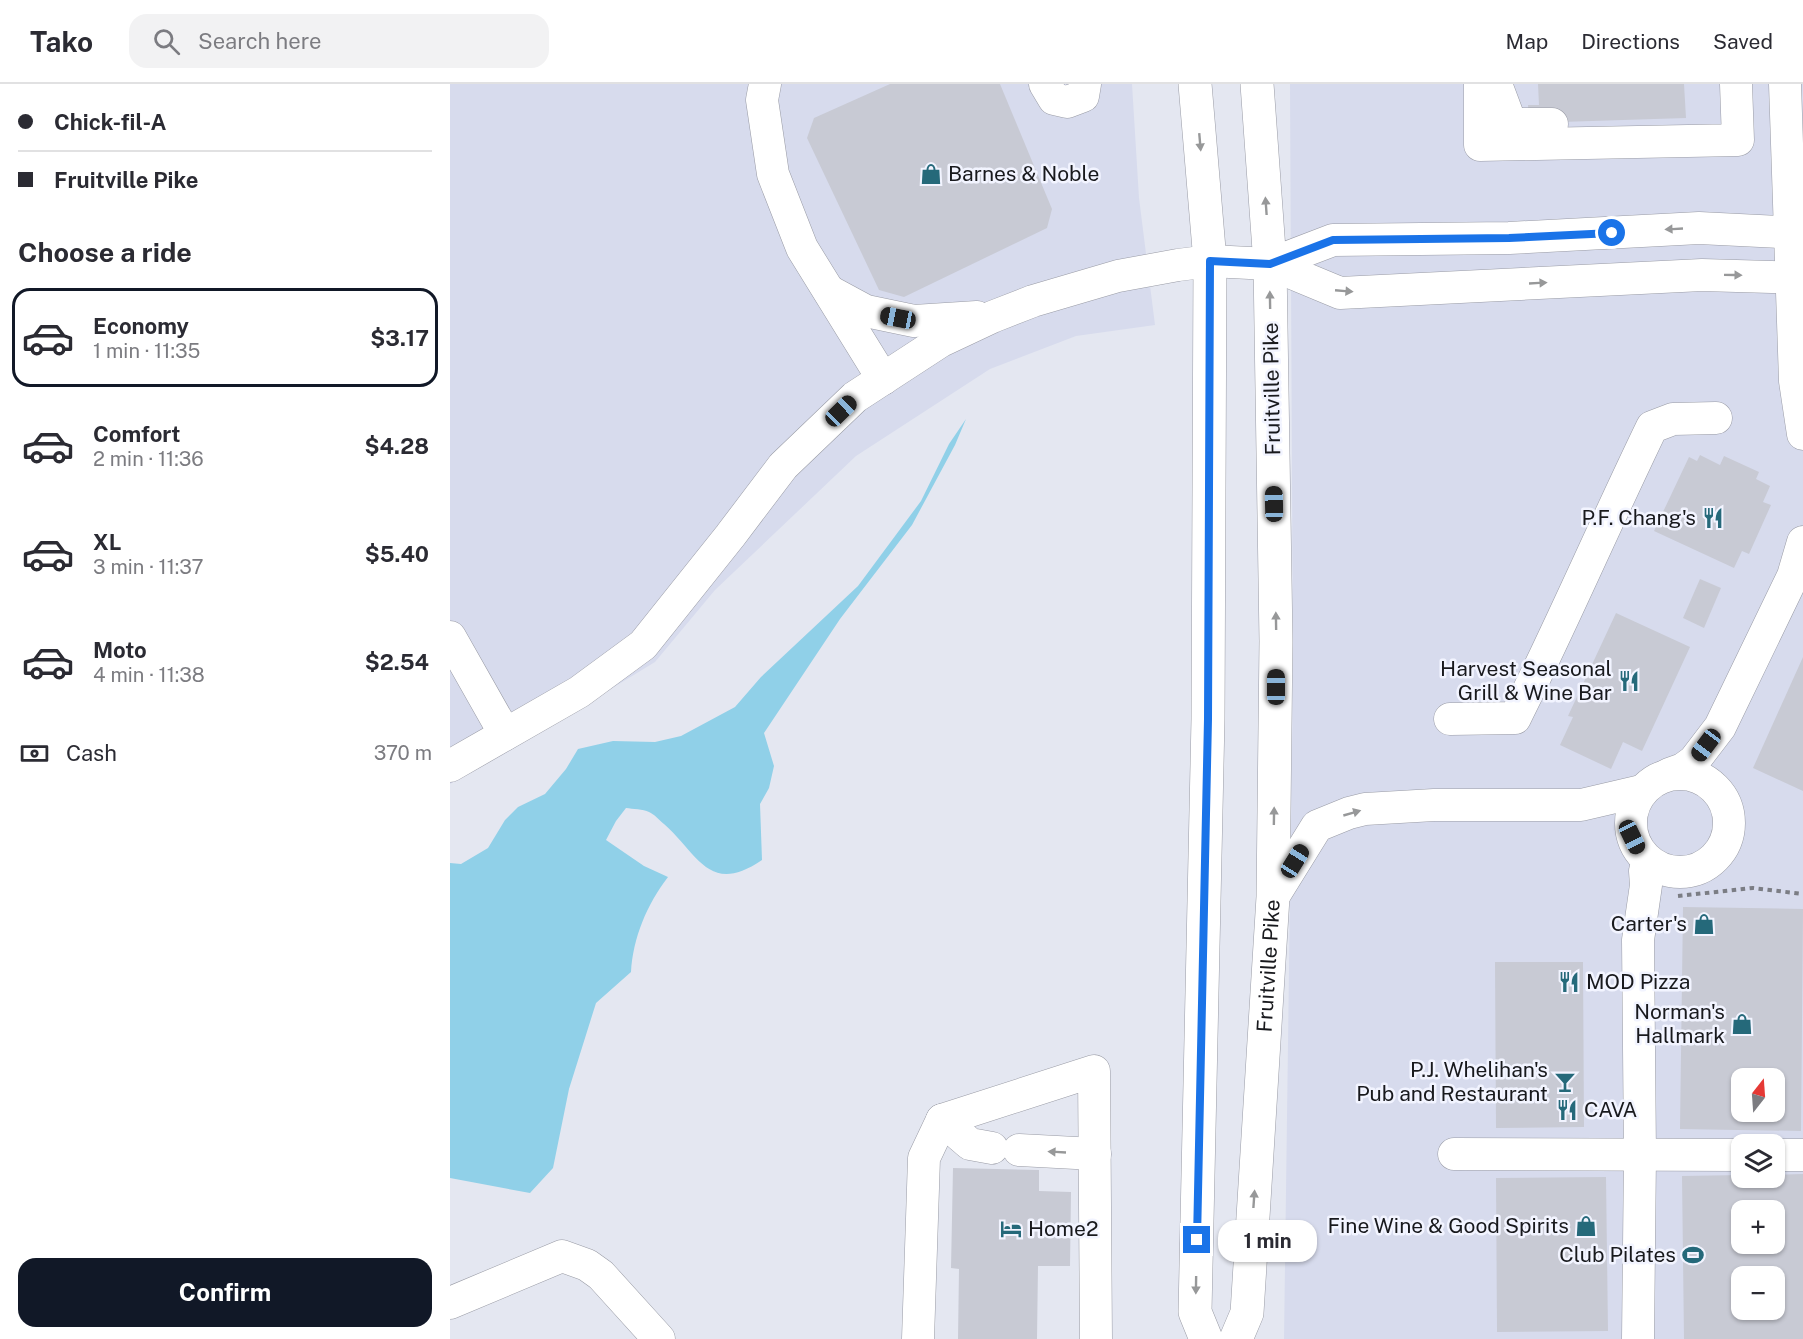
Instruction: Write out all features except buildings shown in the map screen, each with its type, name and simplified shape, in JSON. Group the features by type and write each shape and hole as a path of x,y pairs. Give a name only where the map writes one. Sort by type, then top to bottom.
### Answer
{"main road":[{"path":"1195,84 1210,261 1208,719 1195,1311 1206,1339"},
{"name":"Fruitville Pike","path":"1236,1339 1247,1313 1273,897 1276,641 1270,264 1257,84"}],"street":[{"path":"1045,84 1054,99 1067,102 1083,96 1085,84"},
{"path":"1480,84 1480,146 1787,140"},
{"path":"1496,84 1511,124 1652,124 1696,141"},
{"path":"1736,84 1738,140"},
{"path":"1785,84 1787,140 1797,232 1795,381 1803,434"},
{"path":"769,86 762,100 773,174 802,248 883,379"},
{"path":"1270,264 1333,240 1509,238 1700,228 1797,232"},
{"path":"450,766 579,692 643,645 783,466 855,397 941,341 992,316 1033,301 1118,276 1210,261 1270,264 1340,293 1702,275 1797,277"},
{"path":"828,291 866,311 914,321 992,316"},
{"path":"1449,719 1515,718 1550,648 1652,427 1673,419 1716,418"},
{"path":"1680,884 1648,861 1638,850 1632,837 1630,822 1633,806 1641,791 1653,780 1683,769 1694,761 1720,726 1793,576 1803,542"},
{"path":"450,637 505,734"},
{"path":"1680,884 1697,869 1711,861 1722,849 1728,835 1729,819 1725,803 1712,777 1720,726"},
{"path":"1669,774 1682,773 1695,776 1707,781 1717,790"},
{"path":"1273,897 1317,826 1349,813 1365,809 1452,805 1581,805 1641,791"},
{"path":"1581,805 1630,822"},
{"path":"1638,1339 1640,1155 1638,940 1648,861"},
{"path":"1642,912 1665,879 1680,884"},
{"path":"918,1339 924,1158 942,1120 1094,1071 1096,1339"},
{"path":"942,1120 970,1144 1006,1149 1095,1154"},
{"path":"1454,1154 1731,1155"},
{"path":"1785,1155 1803,1155"},
{"path":"450,1304 562,1256 587,1265 600,1275 659,1339"}],"path":[{"path":"1680,884 1753,888 1803,894"}],"shaded area":[{"path":"450,84 1132,84 1139,198 1155,325 1076,336 990,369 856,456 715,590 655,662 506,753 450,784"},
{"path":"1290,84 1803,84 1803,1339 1284,1339 1293,675"}],"water":[{"path":"966,419 955,445 912,525 840,619 764,733 774,766 769,788 760,804 762,860 744,870 729,874 717,873 696,859 651,813 626,808 616,821 606,840 644,866 668,877 660,887 642,922 632,959 631,972 596,1003 569,1089 553,1168 530,1193 450,1178 450,863 461,864 488,848 505,820 518,807 545,794 566,769 578,749 613,741 655,742 681,736 735,707 761,677 858,586 921,501 949,444"}],"place":[{"name":"Barnes & Noble","path":"931,174"},
{"name":"P.F. Chang's","path":"1713,518"},
{"name":"Harvest Seasonal Grill & Wine Bar","path":"1629,681"},
{"name":"Carter's","path":"1704,924"},
{"name":"MOD Pizza","path":"1569,982"},
{"name":"Norman's Hallmark","path":"1742,1024"},
{"name":"P.J. Whelihan's Pub and Restaurant","path":"1565,1082"},
{"name":"CAVA","path":"1567,1110"},
{"name":"Fine Wine & Good Spirits","path":"1586,1226"},
{"name":"Home2","path":"1011,1229"},
{"name":"Club Pilates","path":"1693,1255"}],"route":[{"path":"1197,1240 1208,719 1210,261 1270,264 1333,240 1509,238 1612,233"}]}
